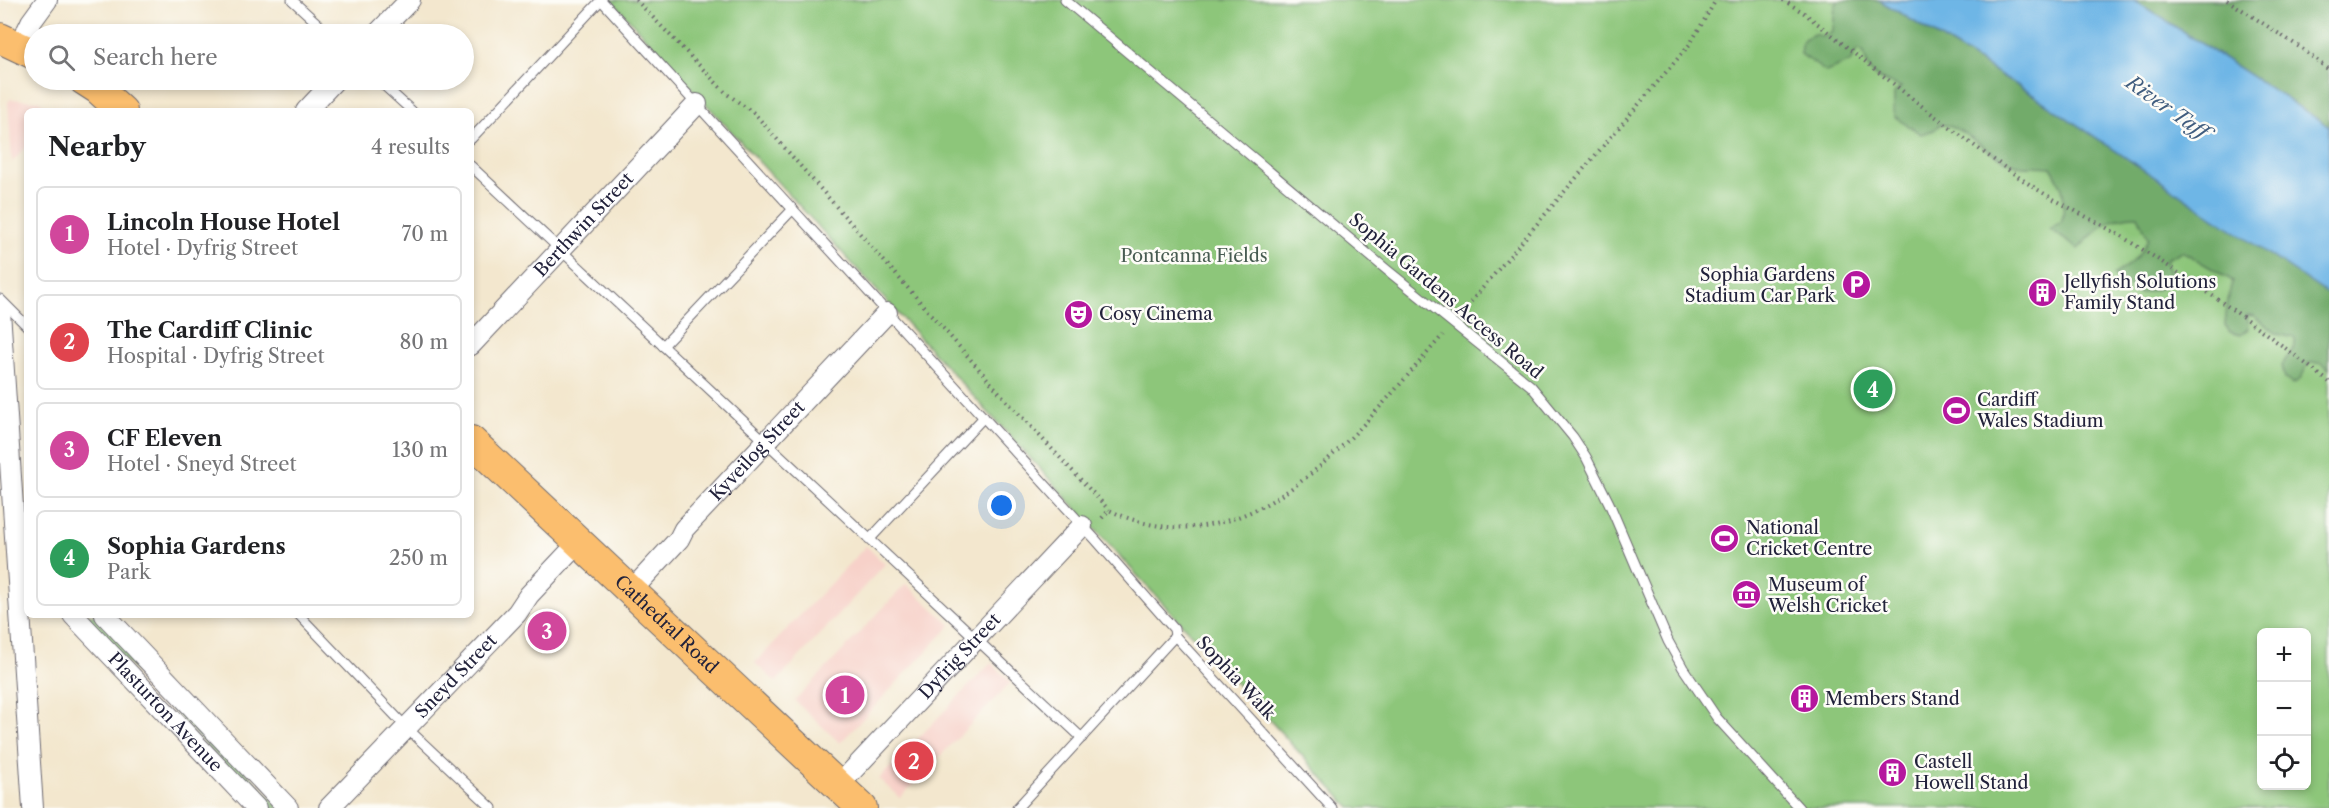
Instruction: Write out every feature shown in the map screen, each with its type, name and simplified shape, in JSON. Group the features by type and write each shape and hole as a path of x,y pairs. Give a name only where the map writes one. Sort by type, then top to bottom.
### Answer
{"main road":[{"path":"99,90 119,108"},
{"name":"Cathedral Road","path":"474,444 862,808"}],"street":[{"path":"30,24 48,0"},
{"path":"387,24 410,0"},
{"path":"309,108 326,90"},
{"name":"Berthwin Street","path":"474,342 697,104"},
{"path":"0,311 22,556 33,808"},
{"name":"Kyveilog Street","path":"631,591 680,539 684,530 887,313"},
{"name":"Dyfrig Street","path":"838,786 1082,526"},
{"name":"Sneyd Street","path":"329,808 518,613 529,595 579,542"},
{"name":"Plasturton Avenue","path":"76,618 256,808"},
{"name":"Plasturton Avenue","path":"108,618 288,808"}],"lane":[{"path":"292,0 318,24"},
{"path":"474,136 601,0 984,417 1174,629 1175,636"},
{"name":"Sophia Gardens Access Road","path":"1065,0 1395,277 1531,386 1573,437 1586,458 1609,503 1668,642 1683,668 1717,718 1799,808"},
{"path":"389,90 409,108"},
{"path":"474,169 1082,738"},
{"path":"663,346 793,209"},
{"path":"0,299 24,323"},
{"path":"868,540 984,417"},
{"path":"302,618 407,728 492,808"},
{"name":"Sophia Walk","path":"1017,808 1175,636 1332,808"}],"path":[{"path":"636,0 727,94 754,113 1007,401 1109,510"},
{"path":"1783,0 1804,13 1987,154 2031,185 2124,238 2205,291 2270,336 2329,382"},
{"path":"2227,0 2301,48 2329,70"}],"shaded area":[{"path":"11,99 39,101 48,108 24,108 24,149 12,162 8,102"},
{"path":"866,546 885,564 776,682 755,663"},
{"path":"906,584 951,625 840,743 795,701"},
{"path":"991,663 1011,682 900,798 879,779"}],"green space":[{"name":"Pontcanna Fields","path":"611,0 1879,0 2091,136 2329,295 2329,808 1350,808"},
{"path":"1839,0 1879,0 2033,95 2327,293 2329,295 2329,369 2322,363 2309,363 2300,379 2293,384 2285,379 2282,365 2295,346 2295,338 2277,334 2254,316 2247,315 2249,329 2241,335 2230,332 2225,325 2233,281 2182,251 2166,259 2169,275 2162,288 2139,294 2113,275 2134,260 2148,238 2138,216 2128,216 2111,221 2078,249 2050,229 2062,221 2064,205 2063,192 2051,167 2022,166 2004,160 1950,126 1940,124 1934,130 1921,134 1894,116 1894,93 1901,87 1886,82 1872,73 1864,53 1858,49 1850,62 1826,72 1801,54 1801,47 1805,39 1814,34 1824,37 1833,30 1835,6"},
{"path":"2134,0 2329,0 2329,127 2316,118"},
{"path":"85,618 100,618 280,808 266,808"}],"water":[{"name":"River Taff","path":"1879,0 2134,0 2316,118 2329,127 2329,295 2033,95"}],"place":[{"name":"Sophia Gardens Stadium Car Park","path":"1856,285"},
{"name":"Jellyfish Solutions Family Stand","path":"2043,292"},
{"name":"Cosy Cinema","path":"1078,314"},
{"name":"Sophia Gardens","path":"1873,389"},
{"name":"Cardiff Wales Stadium","path":"1956,410"},
{"name":"National Cricket Centre","path":"1725,538"},
{"name":"Museum of Welsh Cricket","path":"1747,595"},
{"name":"CF Eleven","path":"547,631"},
{"name":"Lincoln House Hotel","path":"845,695"},
{"name":"Members Stand","path":"1804,699"},
{"name":"The Cardiff Clinic","path":"914,761"},
{"name":"Castell Howell Stand","path":"1893,772"}]}
